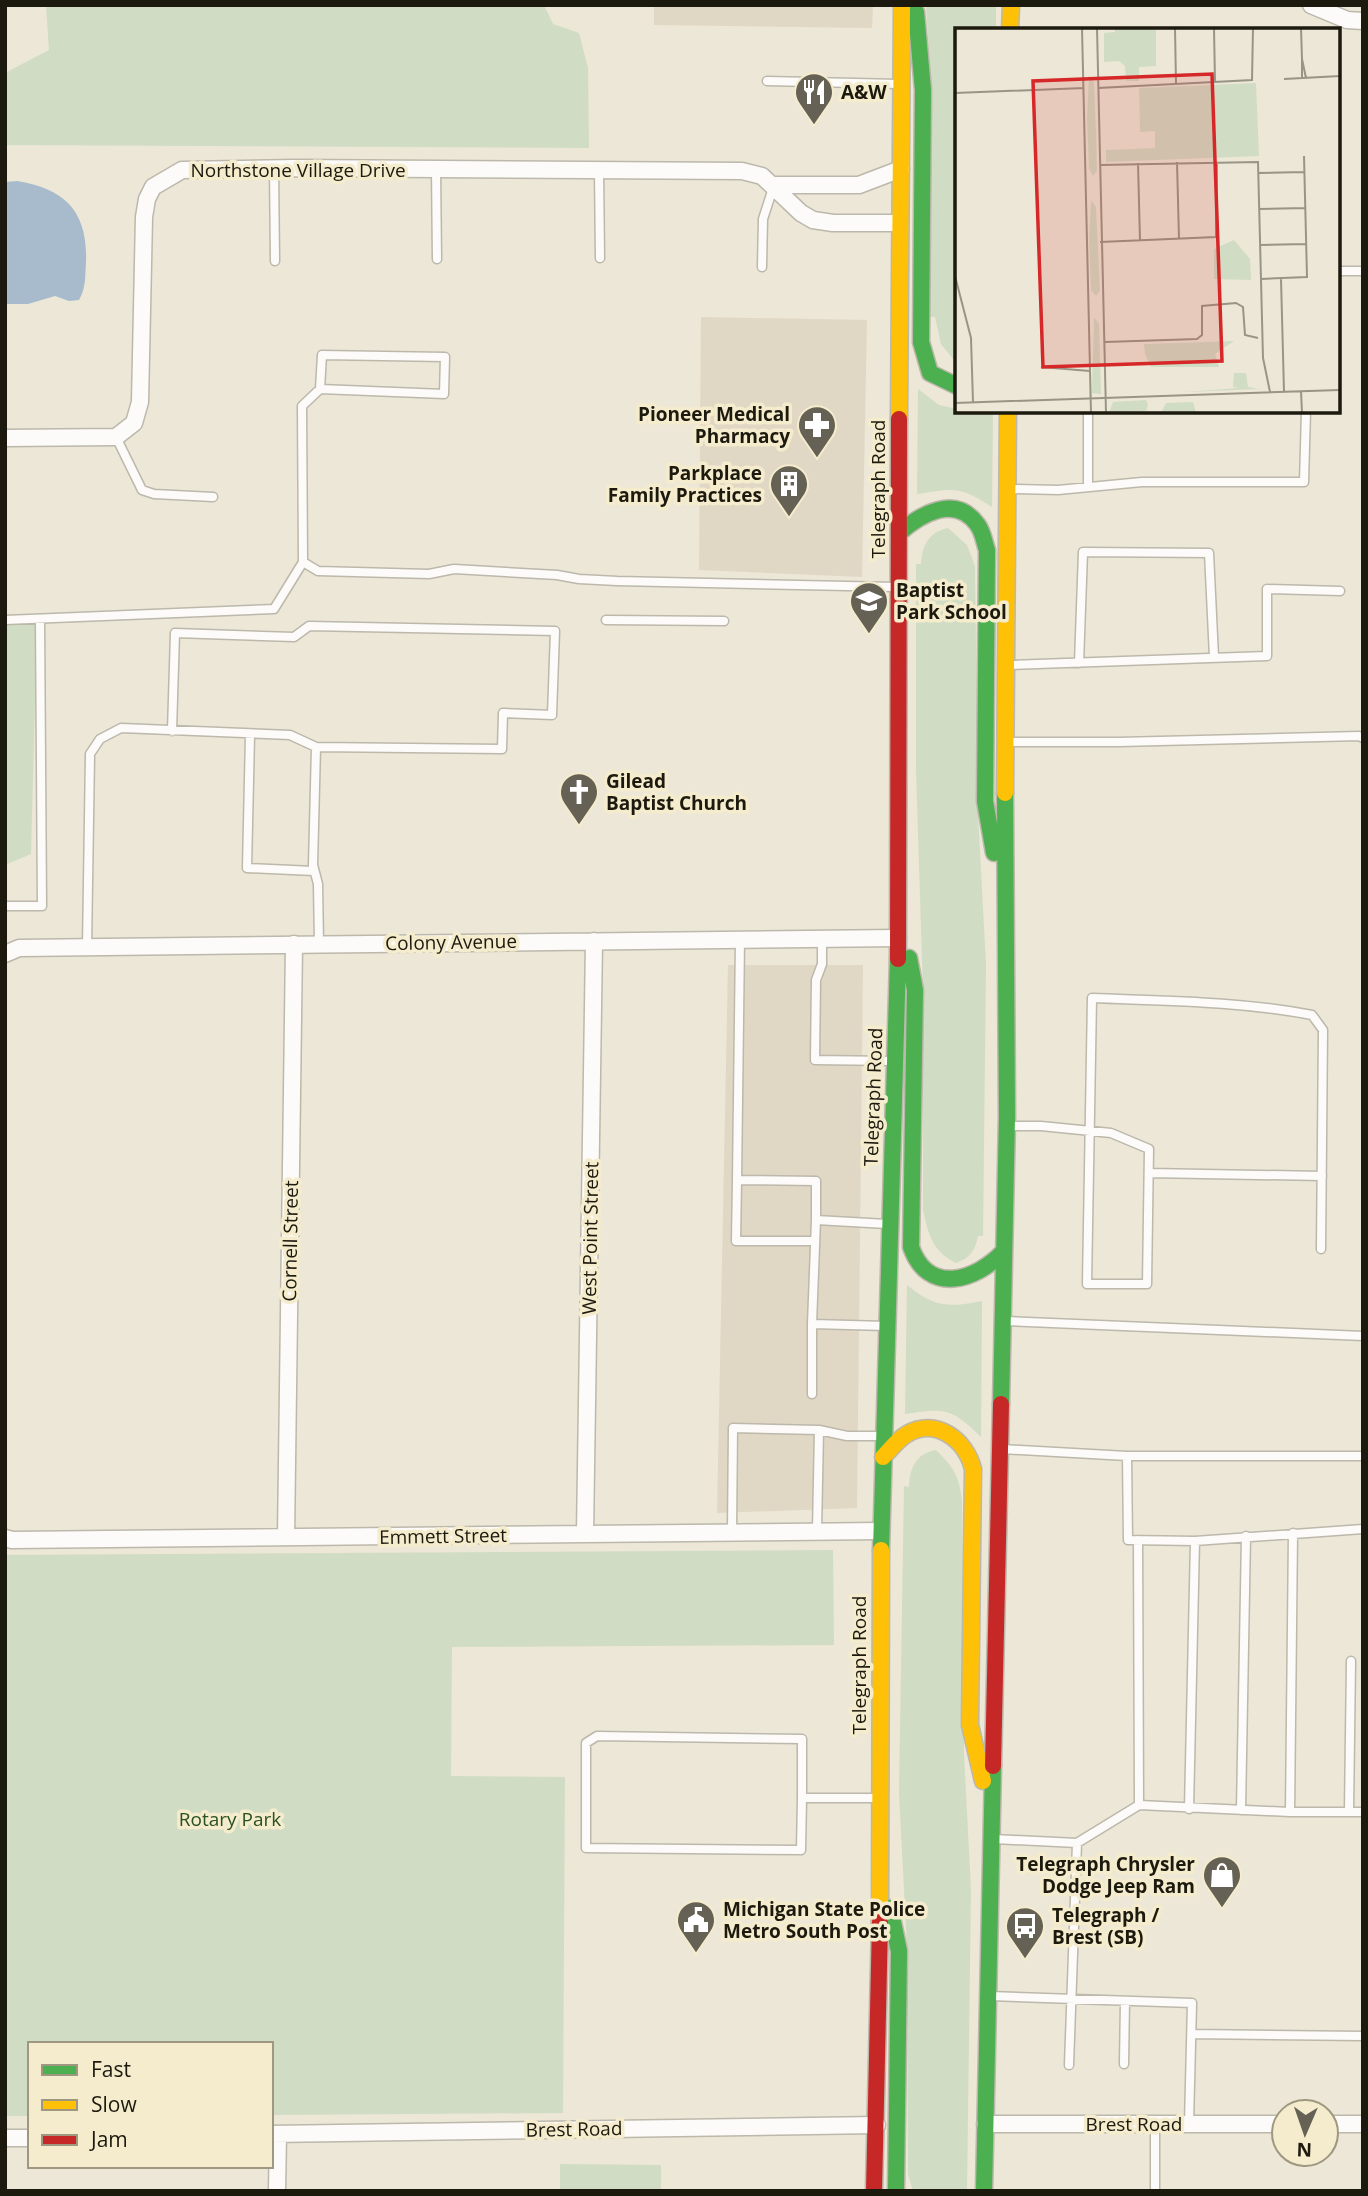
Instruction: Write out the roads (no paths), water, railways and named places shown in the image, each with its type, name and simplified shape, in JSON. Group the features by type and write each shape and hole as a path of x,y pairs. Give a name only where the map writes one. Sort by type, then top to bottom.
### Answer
{"main road":[{"name":"Telegraph Road","path":"874,2190 877,2125 881,1531 898,938 902,5"},
{"path":"913,5 916,11 923,90 921,342 930,373 955,385"},
{"path":"1010,28 1011,5"},
{"path":"984,2191 1006,1126 1004,907 1008,413"},
{"path":"899,533 914,519 927,512 939,508 950,509 962,513 978,524 987,550 985,801 1004,907"},
{"path":"898,906 915,990 911,1247 918,1265 932,1275 949,1279 961,1279 977,1273 994,1263 1004,1251"},
{"path":"883,1457 906,1434 928,1427 941,1430 957,1439 970,1457 973,1469 973,1520 970,1725 991,1819"},
{"path":"879,1859 899,1951 896,2191"}],"street":[{"path":"1311,5 1347,20 1363,21"},
{"name":"Northstone Village Drive","path":"116,437 134,423 140,402 144,213 147,199 153,187 182,170 274,168 741,171 762,176 801,213 813,220 833,223 900,223"},
{"name":"Northstone Village Drive","path":"774,185 859,185 901,169"},
{"path":"5,438 116,437"},
{"name":"Colony Avenue","path":"5,954 19,948 898,938"},
{"name":"West Point Street","path":"585,1534 594,941"},
{"name":"Cornell Street","path":"286,1538 294,944"},
{"name":"Emmett Street","path":"5,1538 286,1538 881,1531"},
{"name":"Brest Road","path":"985,2124 1270,2124"},
{"path":"1340,2124 1363,2124"},
{"name":"Brest Road","path":"274,2134 877,2125"},
{"path":"274,2134 277,2191"},
{"path":"5,2138 28,2138"}],"lane":[{"path":"767,80 902,84"},
{"path":"274,168 275,261"},
{"path":"436,169 437,259"},
{"path":"599,170 600,258"},
{"path":"762,267 762,219 774,185"},
{"path":"1340,271 1363,271"},
{"path":"5,620 274,609 303,562 302,406 320,389 323,355 445,357 444,394 320,389"},
{"path":"1088,413 1088,487"},
{"path":"1008,489 1058,490 1142,482 1304,482 1306,413"},
{"path":"116,437 142,490 154,494 213,497"},
{"path":"1079,663 1083,552 1209,553 1214,657"},
{"path":"303,562 318,571 429,574 454,569 617,581 898,587"},
{"path":"1007,665 1267,656 1267,589 1340,591"},
{"path":"5,906 42,906 40,620"},
{"path":"606,620 724,621"},
{"path":"87,947 90,754 100,739 121,728 172,731 250,735 290,736 316,747 502,749 503,713 552,715 555,631 309,626 294,637 175,633 172,731"},
{"path":"250,735 247,868 314,871"},
{"path":"1007,742 1363,738"},
{"path":"316,747 314,871 318,884 319,944"},
{"path":"822,938 822,964 816,979 815,1060 895,1061"},
{"path":"740,939 736,1241 815,1241"},
{"path":"1006,1126 1041,1126 1089,1131 1111,1133 1149,1149 1147,1284 1087,1284 1089,1131 1092,998 1178,1001 1280,1009 1312,1015 1323,1030 1321,1249"},
{"path":"1149,1173 1322,1176"},
{"path":"737,1180 816,1181 812,1394"},
{"path":"816,1220 890,1224"},
{"path":"1003,1321 1363,1336"},
{"path":"812,1324 887,1326"},
{"path":"732,1532 733,1428 819,1430 847,1436 884,1436"},
{"path":"817,1531 819,1430"},
{"path":"999,1449 1127,1456 1363,1456"},
{"path":"1127,1456 1128,1540 1195,1541 1363,1529"},
{"path":"1290,1812 1293,1533"},
{"path":"1241,1810 1245,1536"},
{"path":"1138,1540 1139,1805"},
{"path":"1189,1809 1195,1541"},
{"path":"1349,1811 1351,1661"},
{"path":"597,1736 802,1739 802,1798 801,1850 586,1848 586,1744 597,1736"},
{"path":"802,1798 879,1798"},
{"path":"990,1839 1077,1843 1139,1805 1189,1809 1363,1812"},
{"path":"1069,2065 1077,1843"},
{"path":"988,1996 1192,2003 1189,2124"},
{"path":"1124,2064 1125,2001"},
{"path":"1192,2034 1363,2036"},
{"path":"1155,2124 1155,2191"},
{"path":"866,2191 874,2190"}],"water":[{"path":"17,181 49,190 61,197 78,217 86,245 84,286 79,300 69,301 55,296 28,304 5,304 5,182"}],"place":[{"name":"A&W","path":"814,126"},
{"name":"Pioneer Medical Pharmacy","path":"817,459"},
{"name":"Parkplace Family Practices","path":"789,518"},
{"name":"Baptist Park School","path":"869,635"},
{"name":"Gilead Baptist Church","path":"579,826"},
{"name":"Telegraph Chrysler Dodge Jeep Ram","path":"1222,1909"},
{"name":"Michigan State Police Metro South Post","path":"696,1954"},
{"name":"Telegraph / Brest (SB)","path":"1025,1960"}],"park label":[{"name":"Rotary Park","path":"230,1819"}]}
